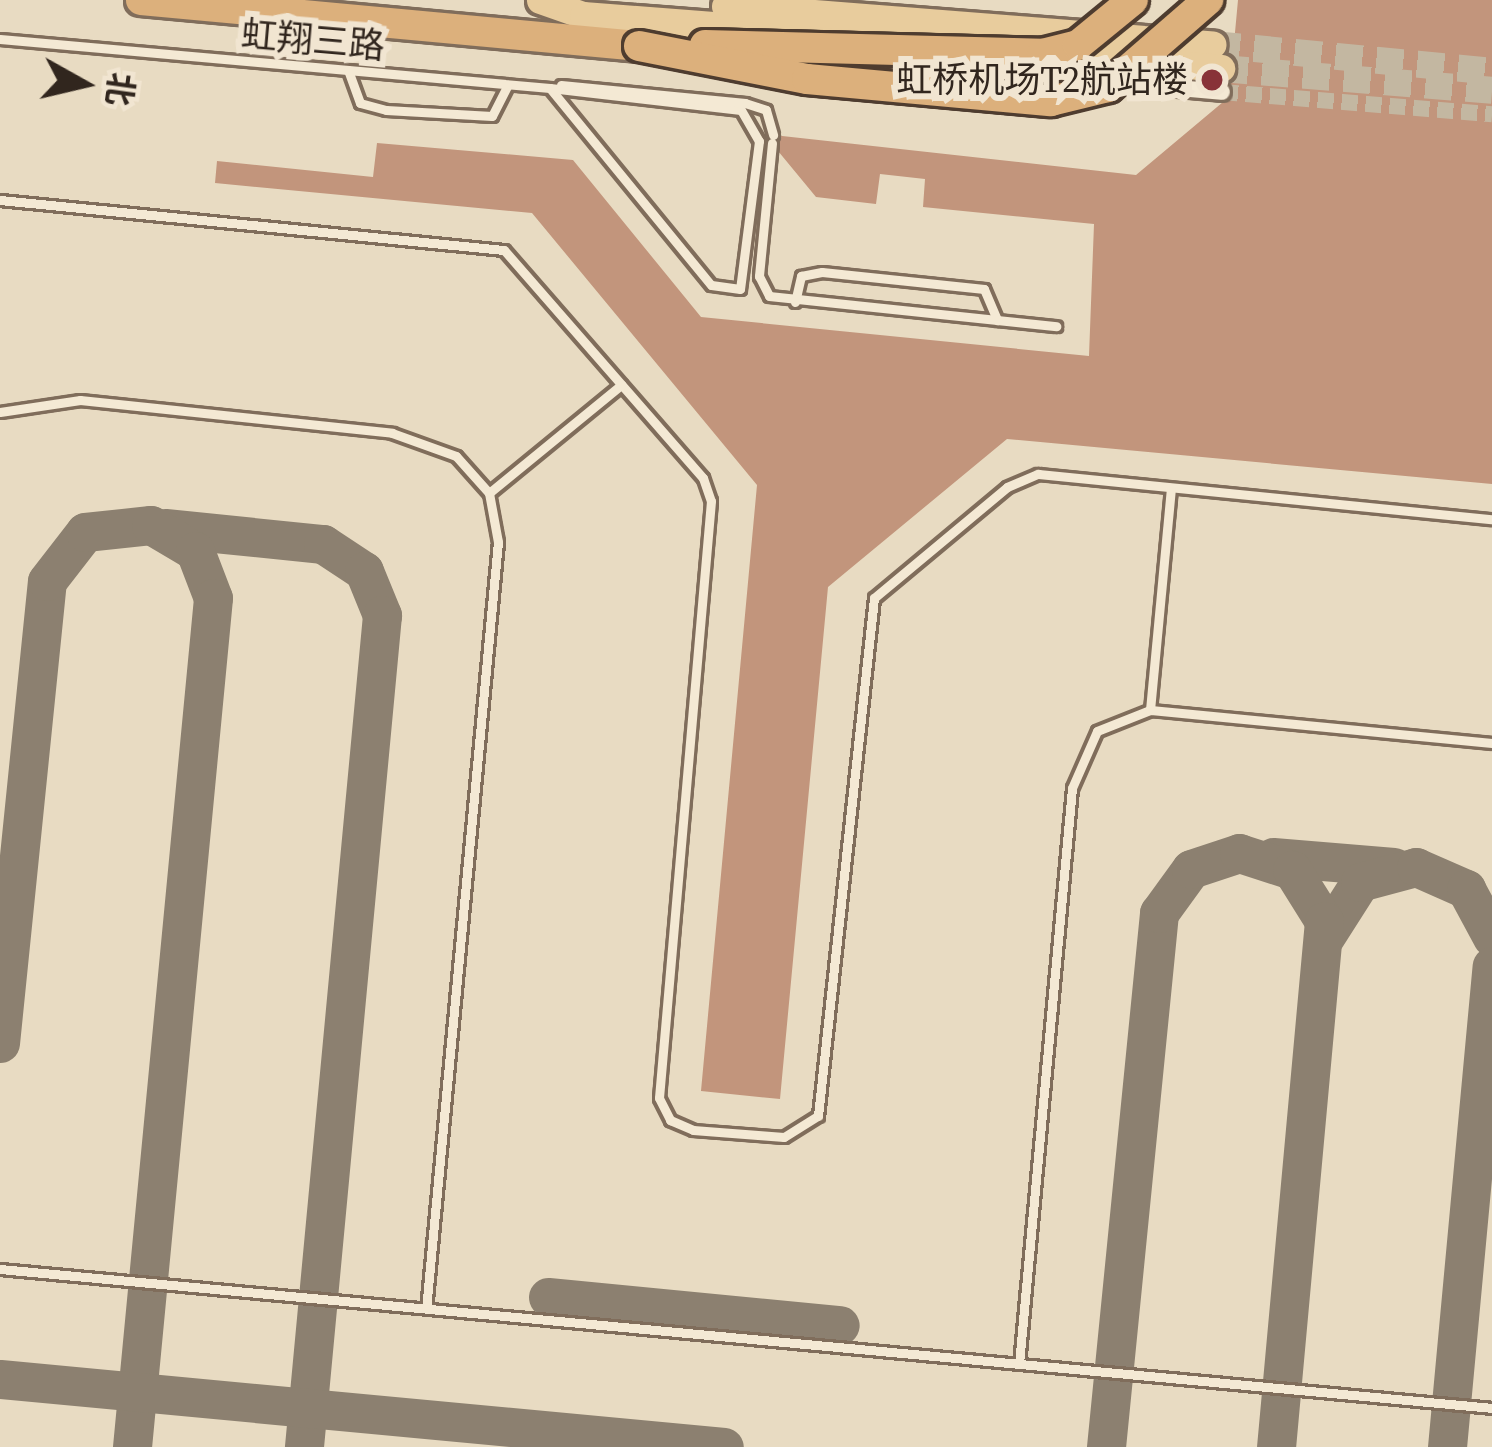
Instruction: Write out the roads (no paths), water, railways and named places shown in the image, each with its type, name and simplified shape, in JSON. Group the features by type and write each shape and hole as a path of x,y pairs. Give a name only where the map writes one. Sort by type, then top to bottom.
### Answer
{"highway":[{"path":"141,0 639,46 1042,54 1078,46 1133,0"},
{"path":"639,46 807,79 1051,101 1108,86 1208,0"}],"main road":[{"path":"540,0 583,15 1219,68"},
{"path":"596,0 765,8"},
{"path":"728,0 1219,68"}],"street":[{"path":"280,0 1219,68"}],"lane":[{"name":"虹翔三路","path":"0,39 550,88"},
{"path":"348,70 360,103 405,111 492,116 508,85"},
{"path":"550,88 752,116 759,141 740,289 711,285 550,88"},
{"path":"550,88 745,103 766,110 773,139 759,276 770,296 1056,326"},
{"path":"0,200 504,250 621,385 711,501 659,1098 670,1120 693,1130 799,1134 825,1102 879,590 1028,476 1492,519"},
{"path":"795,302 801,276 822,272 984,289 996,296 998,320"},
{"path":"489,493 621,385"},
{"path":"0,412 80,400 392,433 456,456 489,493 498,542 426,1309"},
{"path":"1150,710 1171,488"},
{"path":"1019,1364 1072,788 1097,731 1150,710 1492,743"},
{"path":"0,1269 1492,1408"}],"tunnel":[{"path":"1213,44 1492,71"},
{"path":"1221,68 1492,90"},
{"path":"1222,92 1492,114"}],"place":[{"name":"虹桥机场T2航站楼","path":"1212,80"}]}
